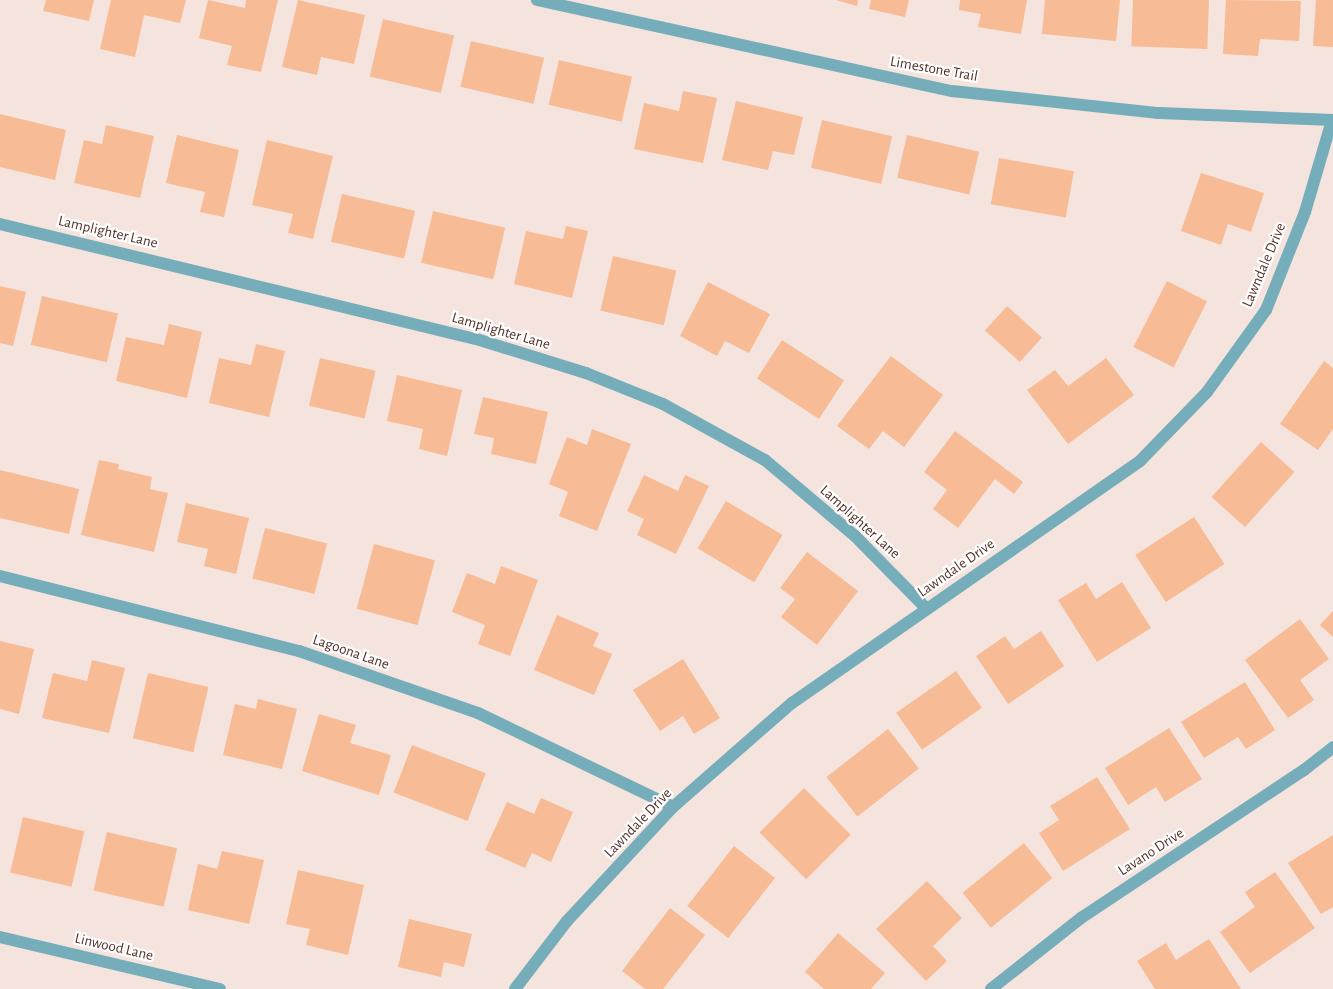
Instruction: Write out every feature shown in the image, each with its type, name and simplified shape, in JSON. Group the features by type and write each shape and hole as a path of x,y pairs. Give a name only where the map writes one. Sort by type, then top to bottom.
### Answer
{"street":[{"name":"Limestone Trail","path":"537,0 952,91 1159,113 1333,120"},
{"name":"Lawndale Drive","path":"515,989 567,920 673,807 792,703 1140,461 1207,392 1266,310 1305,212 1333,120"},
{"name":"Lamplighter Lane","path":"0,224 473,338 586,373 654,401 723,435 765,460 855,536 926,608"},
{"name":"Lagoona Lane","path":"0,576 308,654 478,713 673,807"},
{"name":"Lavano Drive","path":"991,989 1081,918 1304,770 1333,747"},
{"name":"Linwood Lane","path":"0,937 220,989"}],"building":[{"path":"46,0 94,0 89,21 43,11"},
{"path":"111,0 186,0 180,23 144,15 135,57 100,49"},
{"path":"208,0 245,8 246,0 278,0 261,72 227,65 232,46 199,38"},
{"path":"298,0 365,15 354,64 321,57 317,75 282,67"},
{"path":"836,0 858,0 857,6"},
{"path":"871,0 909,0 905,17 869,9"},
{"path":"960,0 1027,0 1021,34 978,27 981,14 959,10"},
{"path":"1045,0 1120,0 1116,41 1042,34"},
{"path":"1133,0 1209,0 1207,49 1131,46"},
{"path":"1226,0 1301,1 1299,41 1260,39 1258,56 1223,54"},
{"path":"1316,0 1333,0 1333,47 1313,46"},
{"path":"383,19 454,35 441,93 370,76"},
{"path":"471,41 544,58 534,104 460,87"},
{"path":"559,60 632,77 622,122 549,105"},
{"path":"683,91 717,98 703,163 634,149 644,103 679,111"},
{"path":"736,101 803,117 794,155 773,151 768,170 722,160"},
{"path":"0,114 66,130 55,180 0,167"},
{"path":"822,120 892,136 881,184 811,168"},
{"path":"106,125 154,136 140,198 74,183 84,140 102,144"},
{"path":"177,135 239,150 224,217 200,212 205,192 166,183"},
{"path":"907,135 979,152 969,195 897,178"},
{"path":"267,140 333,156 313,239 288,233 293,214 252,205"},
{"path":"999,158 1074,171 1066,217 991,204"},
{"path":"1201,173 1264,193 1251,232 1228,224 1221,245 1181,231"},
{"path":"342,194 415,211 404,259 331,242"},
{"path":"433,211 505,228 493,279 421,263"},
{"path":"566,226 588,231 572,298 514,284 526,231 563,239"},
{"path":"613,256 676,271 664,325 600,311"},
{"path":"1167,281 1207,301 1173,367 1133,347"},
{"path":"708,282 770,314 749,353 725,341 717,356 680,336"},
{"path":"0,286 26,292 13,346 0,343"},
{"path":"42,296 118,314 107,362 31,345"},
{"path":"1007,306 1042,337 1020,362 985,331"},
{"path":"169,324 202,332 187,398 116,381 126,337 164,345"},
{"path":"782,340 844,380 819,419 757,379"},
{"path":"256,344 285,351 269,417 209,403 219,358 251,365"},
{"path":"891,356 943,395 904,447 883,431 869,449 837,426"},
{"path":"320,358 376,371 365,419 309,406"},
{"path":"1106,358 1134,395 1068,444 1027,390 1055,370 1068,386"},
{"path":"1324,361 1333,368 1333,429 1318,450 1280,424"},
{"path":"397,375 462,390 447,456 419,449 423,429 387,421"},
{"path":"483,397 548,412 536,464 491,454 494,438 474,434"},
{"path":"592,429 631,444 597,531 559,516 568,492 549,484 567,437 587,445"},
{"path":"955,431 1023,482 1014,494 995,479 958,528 933,509 947,490 924,472"},
{"path":"1261,442 1294,472 1245,527 1211,497"},
{"path":"99,460 119,464 118,469 152,477 150,489 168,493 154,552 81,535"},
{"path":"0,470 79,489 69,534 0,518"},
{"path":"644,475 678,491 685,475 709,486 676,554 637,535 644,519 627,511"},
{"path":"726,501 783,535 754,582 698,548"},
{"path":"186,503 249,518 236,574 204,566 208,549 177,542"},
{"path":"1194,517 1224,564 1166,602 1135,555"},
{"path":"265,528 327,543 315,594 252,578"},
{"path":"374,544 435,560 418,625 357,609"},
{"path":"807,552 858,591 817,645 781,617 795,599 780,588"},
{"path":"501,566 538,580 510,656 478,644 485,625 452,612 467,573 495,584"},
{"path":"1122,582 1151,628 1097,662 1058,600 1086,583 1096,599"},
{"path":"1333,611 1333,637 1320,625"},
{"path":"557,615 599,633 593,646 612,654 594,695 534,670"},
{"path":"1300,619 1329,659 1300,680 1314,700 1288,718 1245,660"},
{"path":"1041,631 1064,666 1008,704 976,656 1005,636 1014,649"},
{"path":"0,641 34,649 19,714 0,709"},
{"path":"683,659 720,718 694,734 683,716 660,731 633,690"},
{"path":"92,660 125,668 109,733 42,718 53,673 87,681"},
{"path":"956,671 982,708 922,750 896,713"},
{"path":"148,673 208,687 193,752 133,738"},
{"path":"1245,682 1275,730 1246,749 1238,737 1204,758 1181,722"},
{"path":"258,699 297,709 282,769 223,755 235,704 256,709"},
{"path":"319,714 356,725 350,743 391,755 379,795 302,771"},
{"path":"1169,728 1202,779 1165,802 1156,787 1128,805 1105,768"},
{"path":"888,729 919,768 857,816 827,777"},
{"path":"412,745 486,773 467,821 394,793"},
{"path":"1097,777 1130,829 1063,871 1039,833 1059,820 1050,806"},
{"path":"804,788 851,835 806,879 759,833"},
{"path":"541,798 573,812 551,862 532,853 525,868 485,850 507,802 534,814"},
{"path":"23,817 84,831 72,887 10,873"},
{"path":"107,832 177,848 164,907 94,890"},
{"path":"1333,835 1333,907 1321,914 1288,863"},
{"path":"1024,843 1052,878 991,928 963,893"},
{"path":"734,846 775,878 728,938 687,906"},
{"path":"222,851 264,860 249,924 188,910 198,864 217,869"},
{"path":"298,870 364,885 348,955 306,945 310,929 286,924"},
{"path":"1275,872 1315,928 1250,973 1220,932 1255,907 1245,892"},
{"path":"927,881 962,918 933,946 947,961 926,981 876,929"},
{"path":"670,908 705,935 663,989 645,989 622,971"},
{"path":"409,919 472,934 464,967 444,962 441,977 398,967"},
{"path":"838,933 885,973 871,989 824,989 805,972"},
{"path":"1209,939 1241,989 1155,989 1137,961 1166,943 1176,960"}]}
